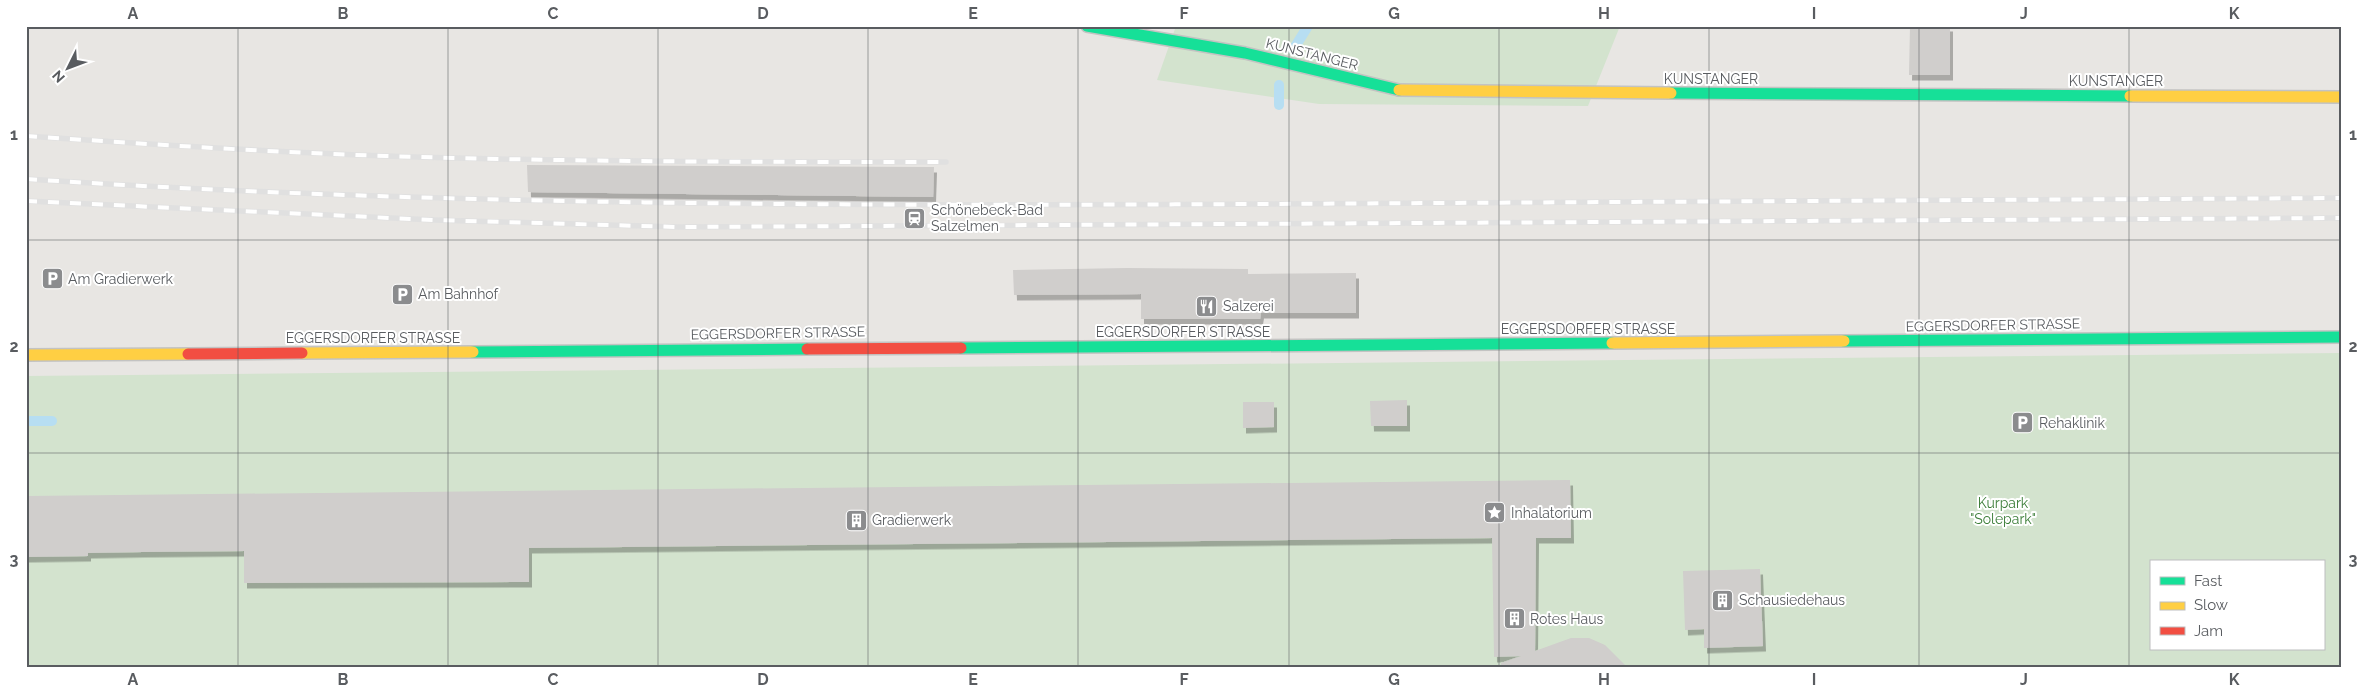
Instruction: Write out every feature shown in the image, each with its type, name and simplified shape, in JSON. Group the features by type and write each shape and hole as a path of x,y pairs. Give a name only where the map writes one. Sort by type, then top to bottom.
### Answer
{"street":[{"name":"KUNSTANGER","path":"1087,26 1245,53 1405,91 2341,97"},
{"name":"EGGERSDORFER STRASSE","path":"26,355 2341,337"}],"green space":[{"path":"1176,26 1620,26 1588,106 1319,104 1157,80"},
{"name":"Kurpark \"Solepark\"","path":"2341,353 2341,667 26,667 26,376"}],"building":[{"path":"1910,26 1950,26 1950,75 1909,75"},
{"path":"527,165 934,167 933,197 528,192"},
{"path":"1127,268 1248,269 1248,274 1356,273 1356,313 1261,313 1260,319 1141,319 1141,294 1014,295 1013,270"},
{"path":"1407,400 1407,426 1371,426 1370,401"},
{"path":"1243,402 1274,402 1274,427 1243,428"},
{"name":"Gradierwerk","path":"1570,480 1571,538 1536,538 1535,651 1571,638 1589,638 1605,645 1627,667 1501,667 1501,663 1521,656 1494,657 1492,538 529,548 529,582 244,583 244,551 88,553 88,556 26,557 26,496"},
{"name":"Schausiedehaus","path":"1760,569 1763,646 1704,648 1704,629 1685,630 1683,571"}],"waterway":[{"path":"1293,50 1308,26"},
{"path":"1279,85 1279,105"},
{"path":"26,421 52,421"}],"railway":[{"path":"26,136 251,150 456,158 596,161 946,162"},
{"path":"26,179 334,195 796,204 1259,204 2341,198"},
{"path":"26,201 434,220 678,227 2341,218"}],"traffic: fast":[{"path":"1087,26 1245,53 1399,90"},
{"path":"1671,93 2130,96"},
{"path":"1844,341 2341,337"},
{"path":"961,348 1612,343"},
{"path":"473,352 807,349"}],"traffic: slow":[{"path":"1399,90 1671,93"},
{"path":"2130,96 2341,97"},
{"path":"1612,343 1844,341"},
{"path":"302,353 473,352"},
{"path":"26,355 188,354"}],"traffic: jam":[{"path":"807,349 961,348"},
{"path":"188,354 302,353"}],"place":[{"name":"Schönebeck-Bad Salzelmen","path":"915,218"},
{"name":"Am Gradierwerk","path":"52,279"},
{"name":"Am Bahnhof","path":"402,294"},
{"name":"Salzerei","path":"1207,306"},
{"name":"Rehaklinik","path":"2023,423"},
{"name":"Inhalatorium","path":"1495,513"},
{"name":"Gradierwerk","path":"856,520"},
{"name":"Schausiedehaus","path":"1723,600"},
{"name":"Rotes Haus","path":"1514,619"}]}
